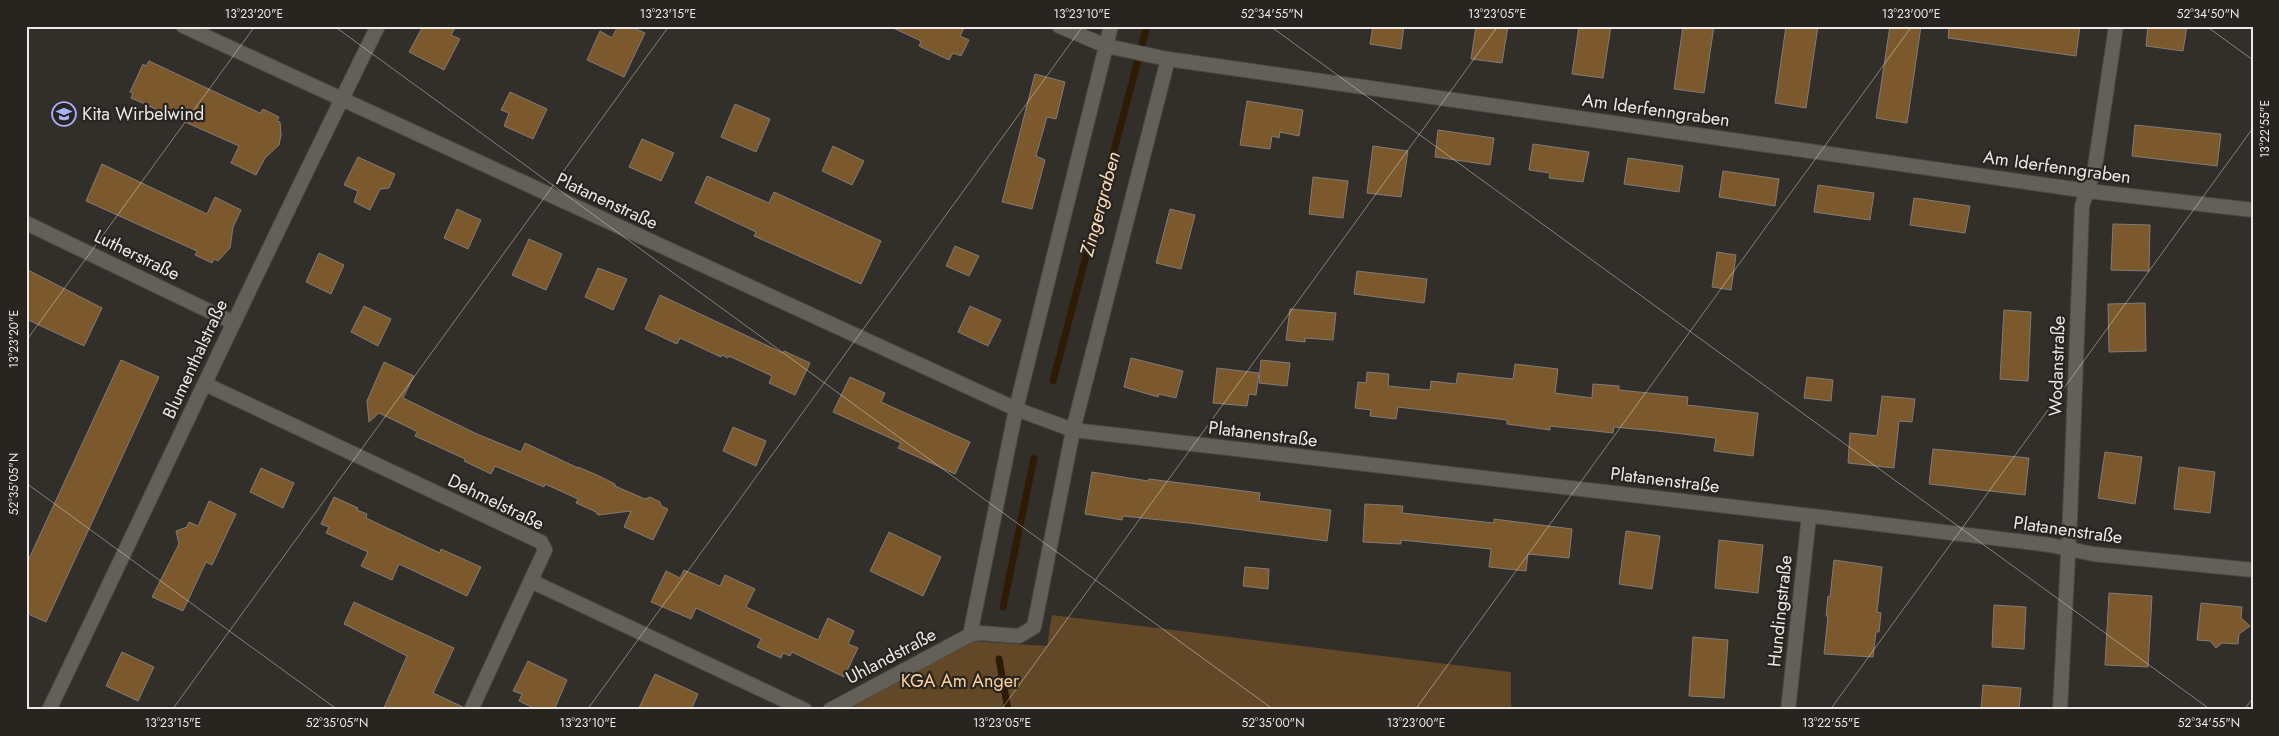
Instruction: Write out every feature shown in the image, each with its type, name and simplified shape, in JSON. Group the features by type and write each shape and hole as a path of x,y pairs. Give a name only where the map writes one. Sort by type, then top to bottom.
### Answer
{"street":[{"name":"Platanenstraße","path":"183,26 1016,410"},
{"name":"Blumenthalstraße","path":"49,710 205,384 232,322 378,26"},
{"name":"Am Iderfenngraben","path":"1059,26 1106,46 1168,59 2088,191 2253,210"},
{"path":"1111,26 1016,410 975,634 1019,636 1034,627 1073,430 1168,59"},
{"name":"Wodanstraße","path":"2060,710 2082,206 2095,167 2116,26"},
{"name":"Lutherstraße","path":"26,223 232,322"},
{"name":"Dehmelstraße","path":"205,384 541,542 545,550 531,580"},
{"path":"1016,410 1073,430"},
{"name":"Platanenstraße","path":"1073,430 1809,516 2068,548 2093,554 2253,570"},
{"name":"Hundingstraße","path":"1788,710 1809,516"},
{"path":"471,710 531,580 805,710"},
{"name":"Uhlandstraße","path":"830,710 975,634"}],"green space":[{"name":"KGA Am Anger","path":"1052,615 1511,672 1511,710 844,710 970,641 1047,646"}],"building":[{"path":"423,26 456,26 451,35 460,39 444,70 409,52"},
{"path":"618,26 629,26 645,33 624,77 587,60 600,31 612,38"},
{"path":"889,26 965,26 960,36 969,40 961,56 953,53 949,60 919,46 921,41"},
{"path":"1373,26 1404,26 1401,49 1370,44"},
{"path":"1476,26 1508,26 1502,63 1471,59"},
{"path":"1579,26 1611,26 1603,78 1572,74"},
{"path":"1683,26 1714,26 1704,93 1674,89"},
{"path":"1786,26 1818,26 1806,108 1775,103"},
{"path":"1890,26 1921,26 1907,123 1876,118"},
{"path":"1949,26 2080,26 2076,56 1948,38"},
{"path":"2148,26 2187,26 2183,51 2146,46"},
{"path":"149,61 260,113 263,109 279,117 277,121 280,122 281,135 279,145 265,158 256,175 231,163 239,146 131,98 133,93 130,92 143,64 146,66"},
{"path":"1035,74 1065,82 1056,119 1047,117 1036,156 1045,160 1032,209 1002,202"},
{"path":"510,92 547,109 533,139 504,126 509,113 501,110"},
{"path":"1247,101 1303,110 1299,136 1280,132 1279,138 1272,136 1270,149 1240,145"},
{"path":"735,104 770,119 756,152 721,137"},
{"path":"2135,125 2221,134 2217,166 2132,156"},
{"path":"1438,130 1494,138 1490,165 1435,157"},
{"path":"642,139 674,153 661,181 629,167"},
{"path":"1533,144 1589,152 1583,182 1549,178 1550,173 1529,170"},
{"path":"833,146 864,161 852,185 822,171"},
{"path":"1373,146 1408,151 1401,197 1367,193"},
{"path":"358,157 395,174 389,188 380,189 370,210 354,202 358,191 344,185"},
{"path":"1628,158 1683,166 1679,192 1624,184"},
{"path":"102,164 207,214 215,197 241,210 233,227 230,248 218,261 214,259 212,263 195,255 197,251 86,201"},
{"path":"1723,171 1779,179 1775,206 1719,197"},
{"path":"707,176 769,203 774,192 881,241 861,284 754,236 756,232 695,203"},
{"path":"1313,177 1348,181 1343,218 1309,214"},
{"path":"1818,185 1874,193 1870,220 1814,212"},
{"path":"1914,198 1970,206 1965,233 1910,225"},
{"path":"457,209 481,220 468,249 444,238"},
{"path":"1170,209 1195,215 1181,269 1156,263"},
{"path":"2113,224 2150,225 2149,271 2111,270"},
{"path":"529,239 562,254 546,290 512,275"},
{"path":"955,246 979,256 969,276 946,266"},
{"path":"1717,252 1736,255 1731,290 1712,287"},
{"path":"319,253 344,265 331,294 306,282"},
{"path":"598,268 627,279 613,310 585,297"},
{"path":"26,269 102,308 84,346 26,319"},
{"path":"1357,271 1427,279 1424,303 1354,294"},
{"path":"660,295 783,353 784,351 810,363 795,395 769,383 772,376 729,356 728,358 722,355 721,357 680,338 677,344 645,329"},
{"path":"2145,303 2146,351 2109,352 2108,304"},
{"path":"364,306 391,319 378,346 351,332"},
{"path":"970,306 1001,320 988,346 958,332"},
{"path":"1290,309 1336,313 1333,340 1305,338 1305,342 1286,340"},
{"path":"2004,310 2031,312 2028,381 2000,379"},
{"path":"1131,358 1183,371 1176,398 1159,394 1158,397 1124,387"},
{"path":"121,360 159,377 46,622 26,613 26,565"},
{"path":"1261,360 1290,363 1287,386 1259,383"},
{"path":"384,362 414,376 403,398 477,434 521,452 525,443 597,475 615,484 615,486 645,499 650,497 660,502 661,506 668,509 653,540 624,527 631,511 598,515 596,512 576,503 578,499 545,484 544,487 495,466 491,474 464,461 465,459 415,436 417,432 379,413 369,422 367,401"},
{"path":"1515,364 1558,369 1555,393 1592,398 1593,384 1619,386 1619,390 1688,397 1687,405 1758,413 1753,456 1714,451 1716,438 1614,427 1613,433 1550,426 1550,430 1507,424 1507,420 1398,407 1396,419 1370,416 1371,410 1355,408 1358,382 1366,383 1367,372 1389,374 1388,386 1430,390 1431,381 1456,384 1458,373 1513,379"},
{"path":"1217,368 1259,373 1256,395 1249,394 1247,406 1213,403"},
{"path":"850,377 885,393 881,402 970,442 955,474 898,448 901,443 833,412"},
{"path":"1807,377 1833,380 1831,401 1804,398"},
{"path":"1882,396 1915,399 1912,422 1899,421 1894,468 1848,463 1850,433 1877,436"},
{"path":"733,427 766,441 756,466 723,451"},
{"path":"1933,449 2029,458 2025,495 1929,484"},
{"path":"2105,452 2142,457 2135,504 2098,498"},
{"path":"2179,467 2215,472 2210,513 2174,509"},
{"path":"261,468 294,483 283,508 250,492"},
{"path":"1092,472 1148,481 1149,479 1260,493 1259,501 1331,510 1327,541 1189,523 1123,516 1122,520 1085,514"},
{"path":"334,497 358,508 357,510 367,514 366,518 440,553 441,549 481,567 467,596 399,564 392,580 361,566 368,552 326,533 329,527 321,524"},
{"path":"209,501 236,514 212,565 206,562 183,611 152,597 179,544 176,531 187,527 189,522 198,526"},
{"path":"1365,504 1403,506 1402,513 1494,523 1494,519 1572,529 1569,558 1528,554 1526,571 1489,567 1491,549 1401,540 1401,544 1363,542"},
{"path":"1626,531 1660,536 1652,589 1619,584"},
{"path":"889,532 941,557 923,596 870,571"},
{"path":"1719,540 1763,545 1758,593 1715,588"},
{"path":"1834,560 1882,567 1877,612 1881,613 1879,632 1876,632 1873,657 1824,654 1828,596 1830,597"},
{"path":"1245,567 1269,569 1268,589 1243,586"},
{"path":"684,570 720,586 725,575 755,589 746,607 818,640 828,618 854,631 848,644 858,648 844,677 792,652 790,656 783,653 781,658 757,647 761,639 696,608 691,619 651,602 666,571 680,578"},
{"path":"2109,593 2152,596 2148,667 2105,665"},
{"path":"354,602 454,648 433,693 463,707 462,710 383,710 407,656 344,624"},
{"path":"2201,603 2242,607 2241,618 2250,626 2239,634 2238,644 2222,643 2216,648 2210,641 2197,640"},
{"path":"1994,605 2026,607 2024,649 1992,647"},
{"path":"1693,637 1728,640 1724,698 1689,696"},
{"path":"122,652 154,667 138,701 106,686"},
{"path":"528,661 567,680 554,710 538,710 519,701 522,694 513,691"},
{"path":"655,674 698,694 691,710 638,710"},
{"path":"1983,685 2021,688 2019,710 1981,710"}],"waterway":[{"name":"Zingergraben","path":"1053,381 1147,26"},
{"name":"Zingergraben","path":"1003,607 1034,458"},
{"name":"Zingergraben","path":"999,659 1008,710"}],"place":[{"name":"Kita Wirbelwind","path":"64,114"}]}
